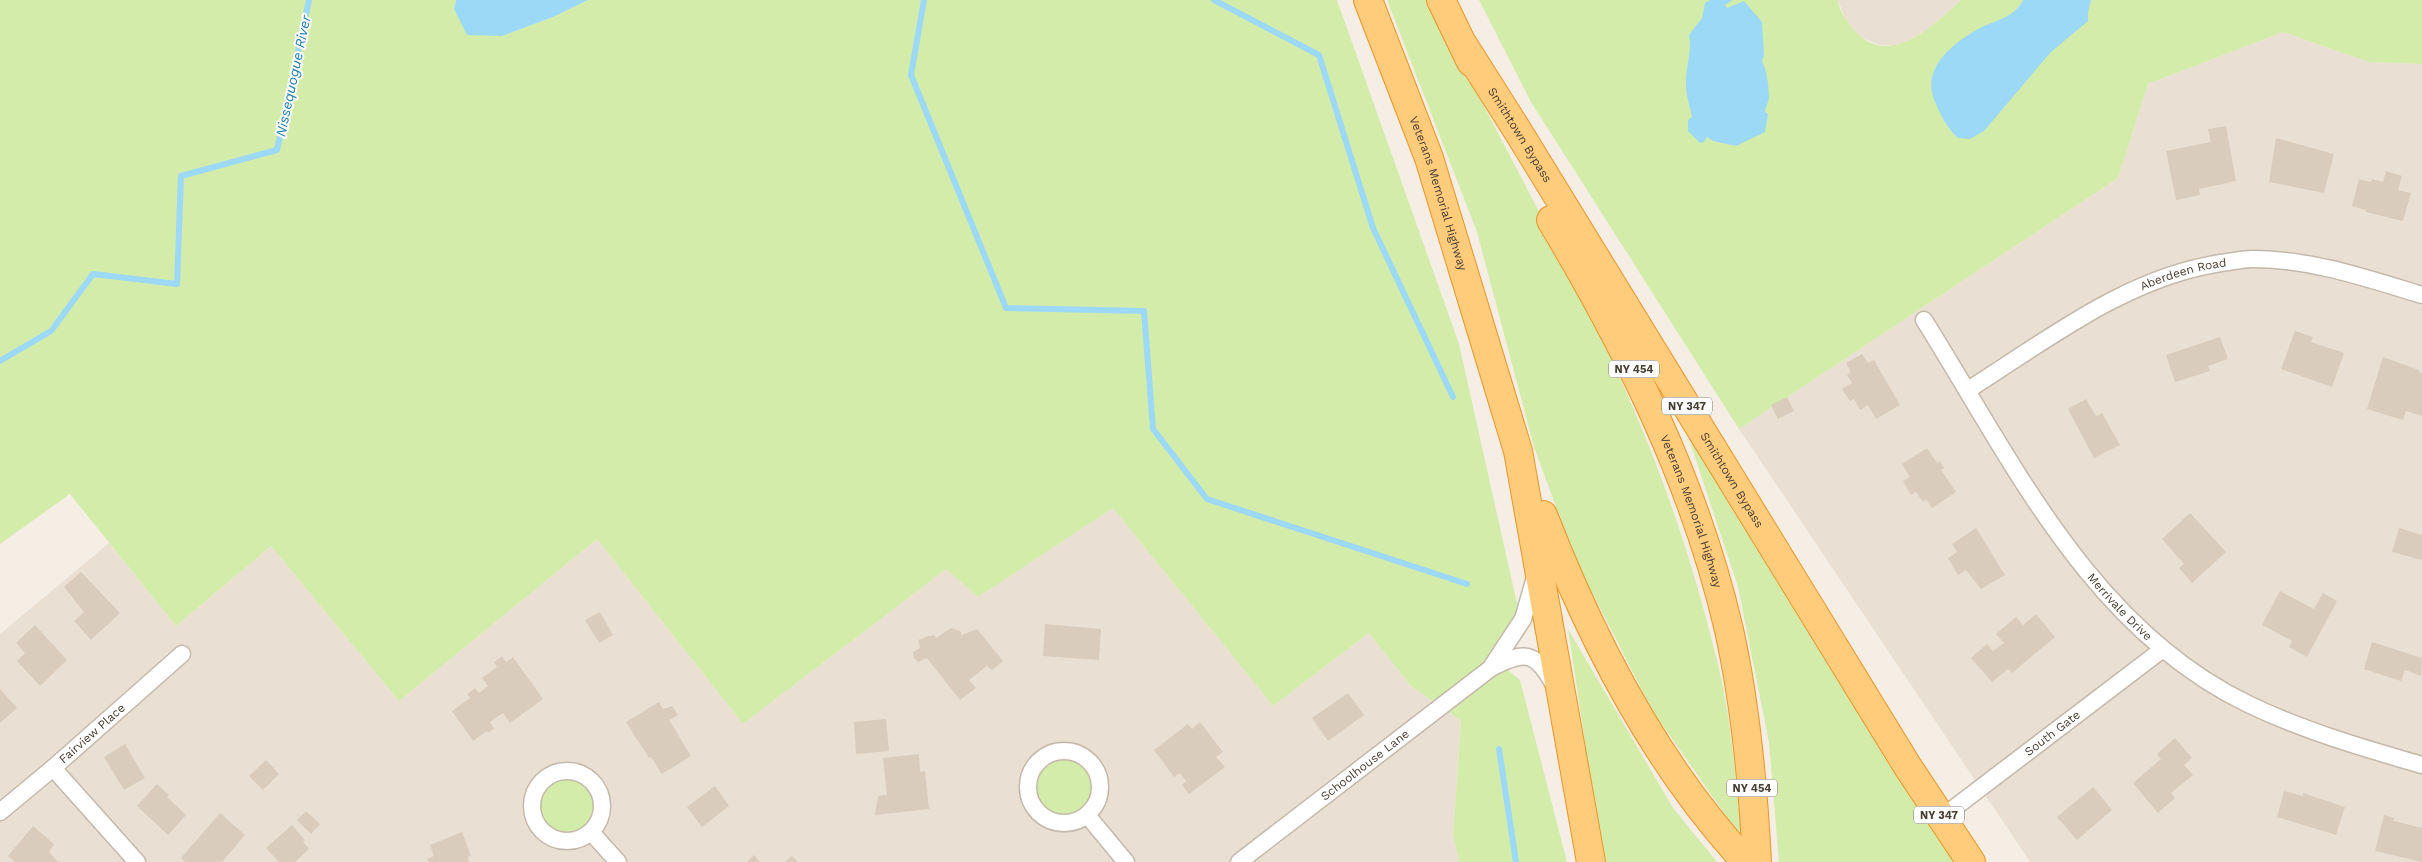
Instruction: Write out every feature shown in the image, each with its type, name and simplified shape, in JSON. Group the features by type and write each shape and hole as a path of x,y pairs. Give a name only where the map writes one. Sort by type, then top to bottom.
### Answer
{"highway":[{"name":"Veterans Memorial Highway","path":"1368,0 1429,158 1518,451 1565,704 1591,862"},
{"name":"Veterans Memorial Highway","path":"1441,0 1464,46 1506,143 1606,315 1638,377 1688,495 1716,583 1734,654 1749,756 1756,862"},
{"name":"Smithtown Bypass","path":"1464,46 1941,818 1971,862"},
{"path":"1518,451 1559,556 1590,625 1615,673 1672,766 1715,826 1746,862"}],"street":[{"name":"Aberdeen Road","path":"1968,390 2093,311 2139,287 2198,267 2250,259 2310,263 2422,295"},
{"name":"Merrivale Drive","path":"1924,320 2047,518 2081,565 2109,599 2163,649 2202,678 2246,703 2308,730 2422,765"},
{"name":"Schoolhouse Lane","path":"1491,668 1523,619 1539,566"},
{"name":"South Gate","path":"1941,818 2163,649"},
{"name":"Fairview Place","path":"0,812 53,768 182,654"},
{"name":"Schoolhouse Lane","path":"1239,862 1491,668 1519,655 1533,658 1551,678 1565,704"},
{"path":"1070,752 1081,756 1090,763 1097,773 1099,790 1094,807 1087,815 1076,821 1064,823 1052,821 1042,816 1034,807 1029,796 1028,784 1031,772 1038,762 1048,755 1070,752"},
{"path":"53,768 137,862"},
{"path":"568,770 584,774 592,781 599,790 602,812 591,832 581,838 569,841 557,840 546,834 537,825 532,814 532,802 535,790 542,780 551,774 568,770"},
{"path":"1087,815 1126,862"},
{"path":"591,832 618,862"}],"shaded area":[{"path":"1838,0 1961,0 1930,28 1900,45 1880,45 1860,37 1846,22"},
{"path":"2283,32 2369,62 2422,64 2422,862 2030,862 1739,429 2118,178 2148,84"},
{"path":"1113,508 1273,706 1369,633 1410,685 1461,721 1453,835 1459,862 0,862 0,634 109,543 176,626 271,546 399,701 597,539 743,724 946,569 978,597"}],"green space":[{"path":"0,0 456,0 454,9 467,34 502,36 553,17 588,0 1337,0 1459,344 1518,608 1493,658 1520,680 1567,862 1459,862 1453,835 1461,721 1410,685 1369,633 1273,706 1113,508 978,597 946,569 743,724 597,539 399,701 271,546 176,626 70,494 0,544"},
{"path":"1387,0 1430,0 1587,306 1634,410 1671,505 1711,636 1727,711 1742,839 1652,710 1576,561 1534,447 1477,232"},
{"path":"1479,0 1838,0 1846,20 1854,30 1868,41 1882,46 1896,45 1925,31 1961,0 2422,0 2422,64 2369,62 2283,32 2148,84 2118,178 1739,429 1531,102"},
{"path":"1688,436 1710,465 1961,862 1779,862 1769,742 1738,587"},
{"path":"1568,629 1673,808 1717,862 1603,862"},
{"path":"1060,760 1070,760 1085,768 1091,777 1093,788 1091,799 1085,808 1070,816 1060,816 1049,811 1042,804 1037,793 1037,783 1042,772 1049,765"},
{"path":"561,777 573,777 583,781 591,789 595,805 591,821 583,829 573,833 561,833 551,829 543,821 539,811 539,799 543,789 551,781"}],"water":[{"path":"456,0 588,0 553,17 502,36 467,35 454,9"},
{"path":"1710,0 1733,0 1725,5 1727,8 1744,1 1762,22 1764,55 1762,62 1769,93 1765,110 1768,114 1765,132 1736,146 1713,141 1707,137 1704,142 1700,143 1688,131 1688,120 1692,117 1686,83 1690,51 1689,35 1702,18 1705,3"},
{"path":"2023,0 2091,0 2088,21 2050,53 1984,131 1970,139 1958,138 1945,122 1935,102 1932,78 1936,68 1942,58 1959,41 1980,28 2010,15"}],"building":[{"path":"2226,126 2236,181 2199,189 2200,195 2176,200 2166,151 2211,142 2208,129"},
{"path":"2276,138 2334,154 2324,193 2269,182"},
{"path":"2386,171 2402,176 2398,190 2411,193 2403,221 2366,212 2366,210 2352,206 2359,179 2371,182 2372,179 2383,182"},
{"path":"2295,331 2313,337 2311,342 2344,353 2332,387 2281,369"},
{"path":"2220,337 2228,359 2208,366 2210,371 2175,382 2166,355"},
{"path":"1862,354 1868,363 1874,360 1900,405 1876,419 1868,405 1860,410 1854,399 1850,401 1842,389 1852,383 1847,375 1851,372 1846,363"},
{"path":"2383,357 2419,370 2422,373 2422,416 2406,411 2403,420 2367,409"},
{"path":"1787,397 1794,411 1778,419 1771,405"},
{"path":"2086,399 2096,416 2102,413 2120,445 2094,458 2068,409"},
{"path":"1927,448 1937,463 1940,461 1944,468 1941,470 1956,492 1932,508 1926,499 1923,502 1916,492 1911,495 1903,481 1910,477 1902,464"},
{"path":"2190,513 2226,552 2192,583 2179,568 2184,564 2162,539"},
{"path":"1976,528 2005,575 1981,589 1966,570 1958,575 1948,558 1957,552 1952,544"},
{"path":"2399,528 2422,535 2422,560 2392,552"},
{"path":"81,572 120,613 91,640 74,621 84,612 64,587"},
{"path":"2280,591 2314,609 2323,593 2337,601 2307,657 2289,647 2292,641 2262,625"},
{"path":"600,612 613,635 599,643 585,620"},
{"path":"2036,614 2055,637 2012,673 2008,669 1992,682 1971,658 1987,644 1993,651 2004,643 1996,634 2016,617 2023,625"},
{"path":"1045,624 1101,629 1099,660 1043,656"},
{"path":"35,625 67,660 40,686 17,661 25,653 16,643"},
{"path":"951,628 960,631 962,635 977,629 1003,661 992,670 987,666 969,680 976,688 960,700 927,658 918,662 914,658 913,652 920,648 918,640 934,635 936,638"},
{"path":"2372,642 2422,658 2421,676 2405,670 2401,681 2364,669"},
{"path":"502,656 506,662 513,657 543,699 510,723 503,713 490,722 494,729 488,733 487,731 473,741 452,711 470,698 467,694 475,688 479,693 488,686 482,678 497,667 494,662"},
{"path":"0,689 17,708 0,723"},
{"path":"1348,693 1364,715 1328,741 1312,718"},
{"path":"659,702 663,709 672,706 678,715 669,720 691,756 662,774 651,757 649,758 626,722"},
{"path":"886,719 889,751 856,754 854,722"},
{"path":"1200,722 1223,752 1216,757 1225,767 1189,794 1182,785 1186,781 1180,773 1174,777 1154,750 1188,724 1192,729"},
{"path":"2175,738 2192,758 2184,765 2193,775 2171,793 2175,798 2158,813 2133,783 2161,759 2157,754"},
{"path":"125,744 145,778 124,790 104,757"},
{"path":"919,754 920,772 925,771 929,809 875,815 878,796 887,795 883,758"},
{"path":"266,760 279,774 263,790 249,776"},
{"path":"157,784 169,795 167,797 186,815 168,835 137,806"},
{"path":"715,786 729,806 702,827 687,807"},
{"path":"2093,787 2112,810 2077,840 2057,817"},
{"path":"2284,791 2303,796 2303,793 2345,807 2336,835 2277,817"},
{"path":"306,811 320,824 311,834 297,820"},
{"path":"220,813 245,835 222,862 186,862 181,858"},
{"path":"2384,815 2394,818 2394,821 2422,828 2422,862 2375,851"},
{"path":"292,825 305,840 303,842 309,849 295,862 279,862 266,848"},
{"path":"33,826 54,844 49,852 58,862 15,862 8,856"},
{"path":"462,832 471,856 468,857 469,862 429,862 427,859 434,856 430,845"},
{"path":"754,855 760,862 747,862"},
{"path":"792,856 798,862 785,862"}],"waterway":[{"name":"Nissequogue River","path":"0,361 51,331 93,274 177,284 181,176 277,150 309,0"},
{"path":"924,0 911,75 1006,308 1144,311 1153,429 1207,499 1467,584"},
{"path":"1214,0 1319,55 1373,228 1453,397"},
{"path":"1499,749 1516,862"}]}
